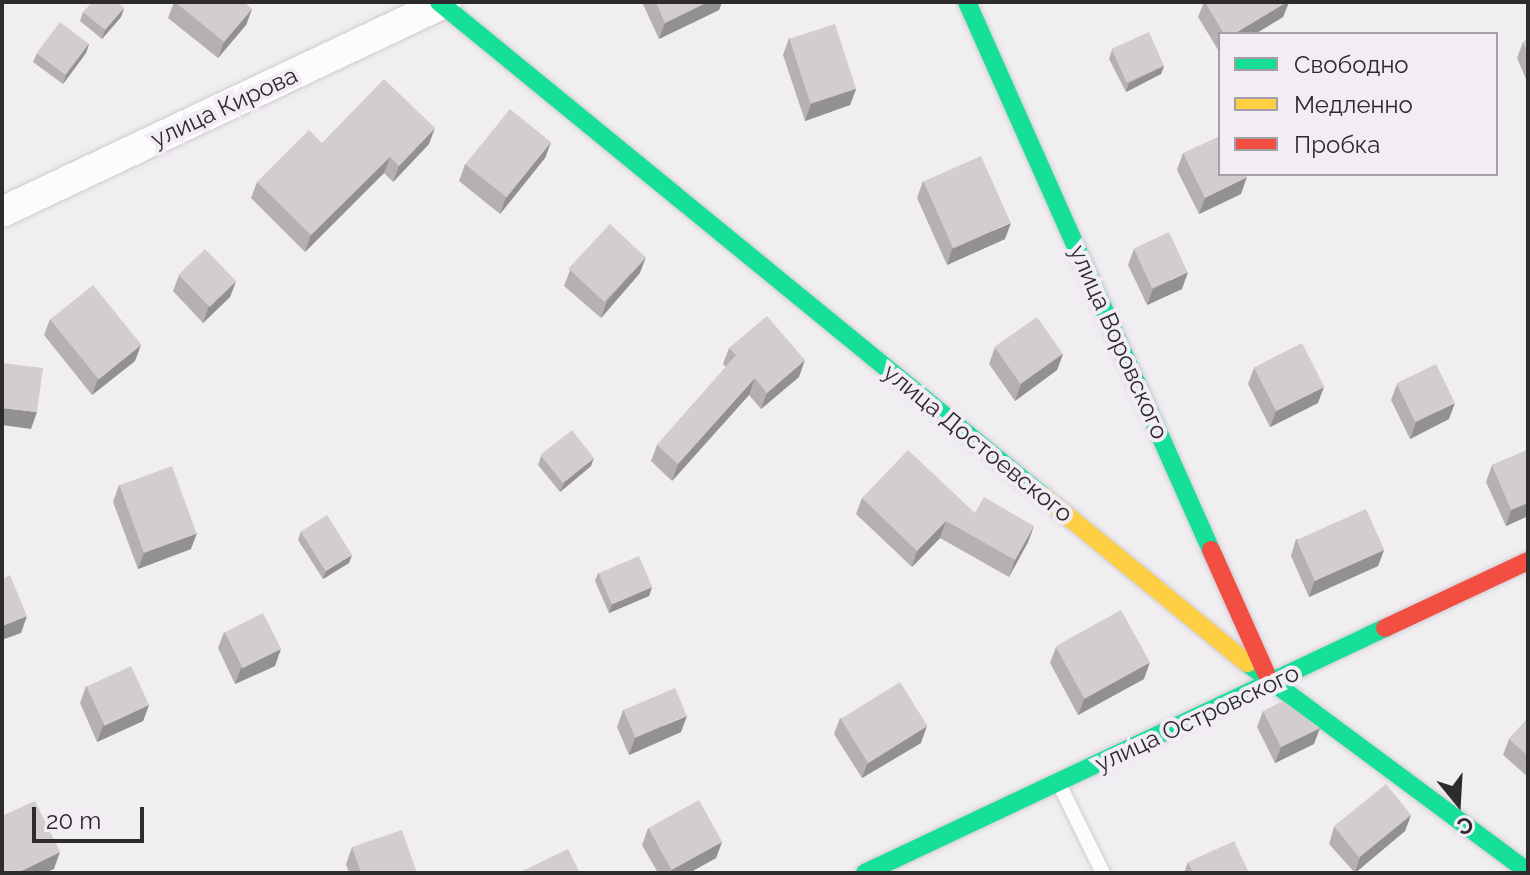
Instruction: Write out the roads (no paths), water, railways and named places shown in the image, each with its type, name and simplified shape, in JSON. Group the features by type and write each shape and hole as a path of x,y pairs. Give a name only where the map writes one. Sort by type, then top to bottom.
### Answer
{"street":[{"name":"улица Воровского","path":"967,2 1271,683"},
{"name":"улица Достоевского","path":"442,3 1271,683 1528,872"},
{"name":"улица Кирова","path":"2,212 442,3"},
{"name":"улица Островского","path":"865,873 1528,561"}],"lane":[{"path":"1058,783 1103,873"}]}
